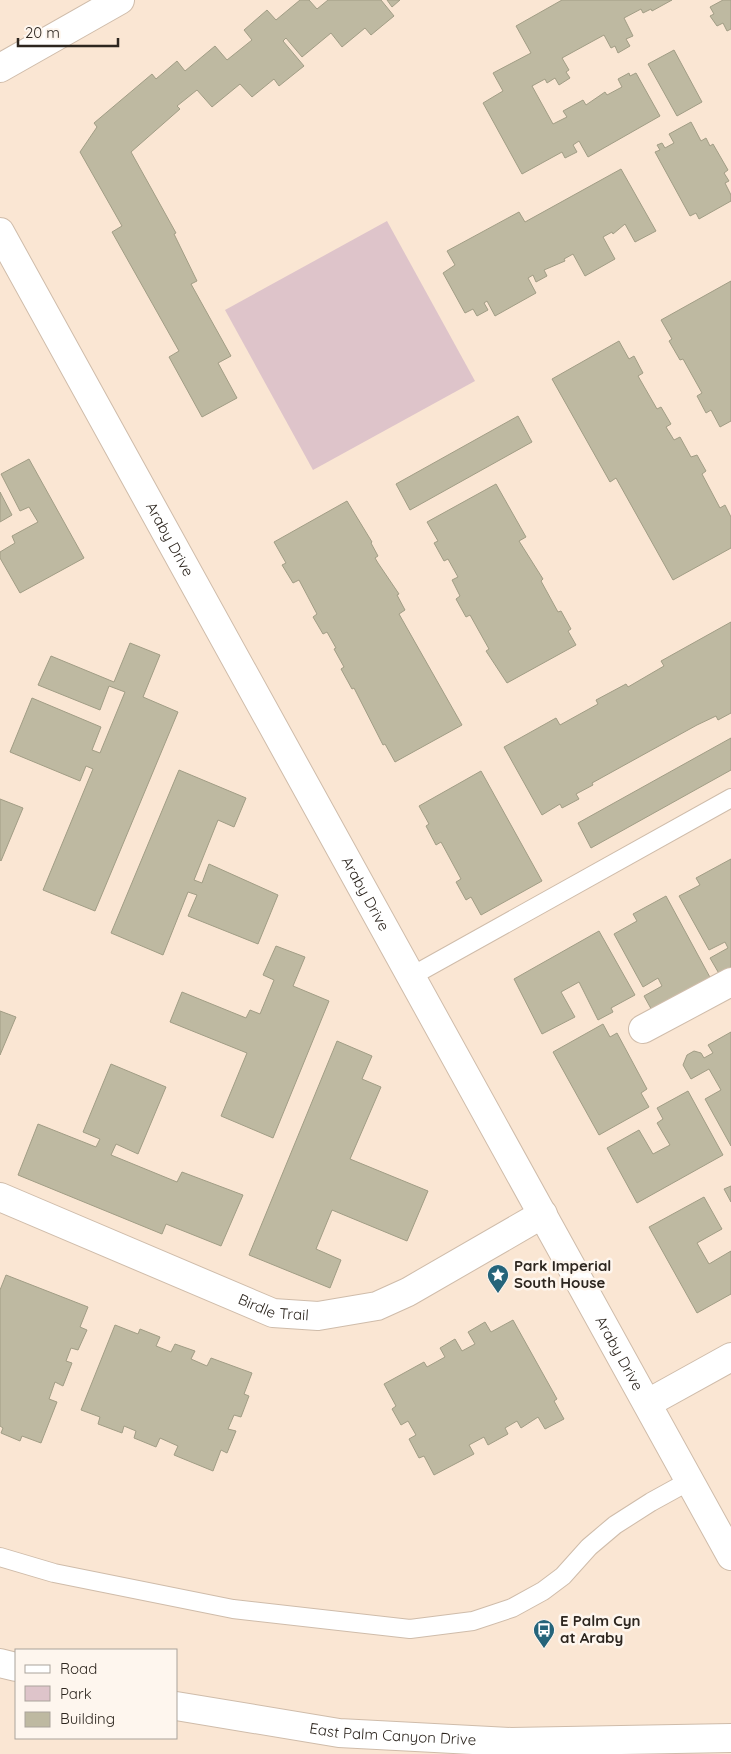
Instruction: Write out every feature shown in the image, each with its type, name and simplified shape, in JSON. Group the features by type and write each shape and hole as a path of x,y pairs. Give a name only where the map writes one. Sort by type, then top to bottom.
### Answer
{"street":[{"path":"0,68 120,0"},
{"name":"Araby Drive","path":"0,232 199,589 410,978 691,1480 731,1556"},
{"path":"643,1030 731,982"},
{"name":"Birdle Trail","path":"0,1197 273,1312 318,1316 378,1306 408,1292 543,1214"},
{"path":"648,1403 731,1357"},
{"path":"0,1663 15,1667"},
{"name":"East Palm Canyon Drive","path":"178,1706 339,1734 511,1742 731,1738"}],"lane":[{"path":"410,978 731,798"},
{"path":"0,1557 54,1573 233,1610 419,1628 472,1621 512,1608 543,1591 563,1576 590,1547 615,1526 651,1502 691,1480"}],"green space":[{"path":"387,221 475,381 313,470 225,310"}],"building":[{"path":"300,0 309,0 317,9 328,0 381,0 394,16 371,35 365,28 342,47 331,33 302,57 286,38 283,41 304,66 279,86 274,79 252,97 240,84 212,107 197,90 177,106 180,109 131,152 176,233 174,234 197,281 191,284 231,356 218,363 237,398 202,417 169,357 179,351 112,232 122,226 80,152 97,127 94,123 152,74 156,79 177,61 185,71 215,46 227,60 252,40 244,30 267,10 276,20"},
{"path":"387,0 400,0 392,7"},
{"path":"562,0 672,0 652,11 651,9 643,13 641,9 624,18 633,36 626,39 630,46 618,53 615,46 611,48 604,35 562,58 569,70 566,72 570,78 559,85 555,78 547,83 545,79 532,86 553,124 567,117 563,111 583,100 586,105 605,92 607,95 622,87 618,79 629,73 630,76 636,73 660,116 588,157 579,141 573,145 577,152 565,158 562,152 522,174 483,103 503,91 493,73 531,53 516,26"},
{"path":"723,0 731,0 731,29 727,31 723,23 717,26 710,16 714,14 710,7"},
{"path":"674,50 702,102 677,116 648,64"},
{"path":"691,122 701,141 706,138 710,146 713,144 728,170 724,173 729,181 725,183 731,195 731,201 699,219 696,213 690,216 655,152 660,150 657,145 662,143 665,148 674,143 669,134"},
{"path":"621,169 656,231 635,242 625,224 613,234 612,232 603,237 615,259 585,276 573,254 564,259 565,261 544,270 547,276 536,282 533,275 528,278 536,293 495,316 487,301 484,303 488,310 477,316 473,309 465,313 443,273 455,265 447,251 519,212 525,222"},
{"path":"731,281 731,421 720,427 711,410 706,413 697,396 702,393 683,359 680,360 669,341 672,339 661,320"},
{"path":"619,341 629,359 634,356 643,373 638,376 657,409 661,407 671,424 666,427 674,440 680,437 691,457 697,455 706,471 702,474 720,508 725,505 731,517 731,548 673,580 616,478 610,482 552,379"},
{"path":"518,416 532,442 410,510 396,484"},
{"path":"29,459 84,558 20,593 0,558 0,552 15,543 12,536 38,522 29,507 20,511 1,474"},
{"path":"496,484 526,537 519,541 543,579 541,581 558,612 561,611 571,629 568,631 576,645 507,683 486,651 489,649 470,615 466,617 456,599 460,596 452,580 458,577 448,559 444,561 434,543 438,541 427,522"},
{"path":"0,492 12,515 0,522"},
{"path":"347,501 372,542 378,556 375,558 399,594 397,595 405,610 399,614 462,725 395,762 385,744 383,745 354,688 352,689 341,669 344,667 327,632 323,634 313,617 317,614 299,580 293,583 282,565 286,563 274,542"},
{"path":"731,622 731,713 718,720 716,716 697,725 592,783 593,785 576,794 579,799 562,808 560,804 542,815 504,747 556,718 560,725 598,704 596,700 626,684 628,687 664,666 661,661"},
{"path":"130,643 160,655 143,697 178,712 95,911 43,890 93,769 86,766 80,781 10,752 32,698 101,727 92,750 100,753 125,692 109,686 100,710 38,685 51,656 114,682"},
{"path":"731,738 731,770 591,848 578,823"},
{"path":"179,770 246,798 234,827 218,820 194,880 202,883 209,864 278,895 258,944 188,916 197,895 188,892 163,955 111,933"},
{"path":"481,771 542,881 481,915 471,897 466,900 456,882 461,879 441,842 436,845 426,826 429,824 419,806"},
{"path":"0,799 23,808 1,861 0,860"},
{"path":"731,859 731,971 721,977 710,958 728,948 725,942 709,950 679,896 700,885 696,878"},
{"path":"666,896 712,981 654,1014 644,996 662,986 658,978 643,987 614,934 637,921 633,914"},
{"path":"599,931 635,995 611,1008 613,1012 598,1020 579,982 561,992 575,1017 542,1034 514,979"},
{"path":"276,946 305,957 293,986 329,1001 273,1138 221,1116 247,1053 170,1022 182,992 246,1018 250,1010 260,1014 274,980 263,975"},
{"path":"0,1011 16,1017 0,1055"},
{"path":"603,1024 610,1037 617,1033 647,1089 641,1093 649,1107 599,1135 553,1052"},
{"path":"731,1032 731,1146 705,1099 721,1090 709,1069 691,1079 683,1065 687,1055 694,1051 701,1053 704,1058 713,1053 708,1045"},
{"path":"337,1041 372,1056 362,1079 381,1087 350,1159 428,1191 407,1241 332,1210 316,1249 341,1260 330,1288 249,1255"},
{"path":"111,1064 166,1087 138,1154 116,1144 111,1155 177,1182 182,1172 243,1195 221,1246 166,1224 162,1234 18,1175 38,1124 96,1147 100,1139 83,1132"},
{"path":"688,1091 723,1155 637,1203 607,1148 639,1130 653,1154 670,1145 657,1123 663,1119 657,1108"},
{"path":"731,1186 731,1202 724,1189"},
{"path":"704,1197 722,1229 697,1243 709,1264 731,1251 731,1294 697,1313 649,1227"},
{"path":"6,1275 88,1307 80,1327 87,1330 78,1350 71,1348 66,1361 72,1363 63,1386 55,1382 49,1399 57,1402 41,1443 22,1436 20,1441 1,1433 3,1428 0,1426 0,1290"},
{"path":"513,1320 557,1399 554,1401 564,1419 545,1429 538,1417 521,1428 517,1421 505,1428 508,1434 488,1445 484,1437 469,1445 474,1454 434,1475 424,1456 419,1458 409,1439 416,1435 408,1421 401,1425 392,1409 396,1406 384,1384 424,1362 427,1367 445,1357 440,1348 455,1339 462,1351 475,1344 468,1332 485,1322 491,1332"},
{"path":"115,1325 138,1334 140,1329 160,1337 156,1346 171,1352 175,1344 195,1351 191,1359 207,1366 211,1358 252,1373 244,1394 249,1396 241,1417 234,1415 228,1429 236,1431 227,1453 221,1450 213,1471 174,1455 178,1446 160,1438 156,1447 134,1438 136,1431 124,1426 122,1433 98,1424 100,1417 81,1410"}],"place":[{"name":"Park Imperial South House","path":"498,1294"},
{"name":"E Palm Cyn at Araby","path":"544,1649"}]}
